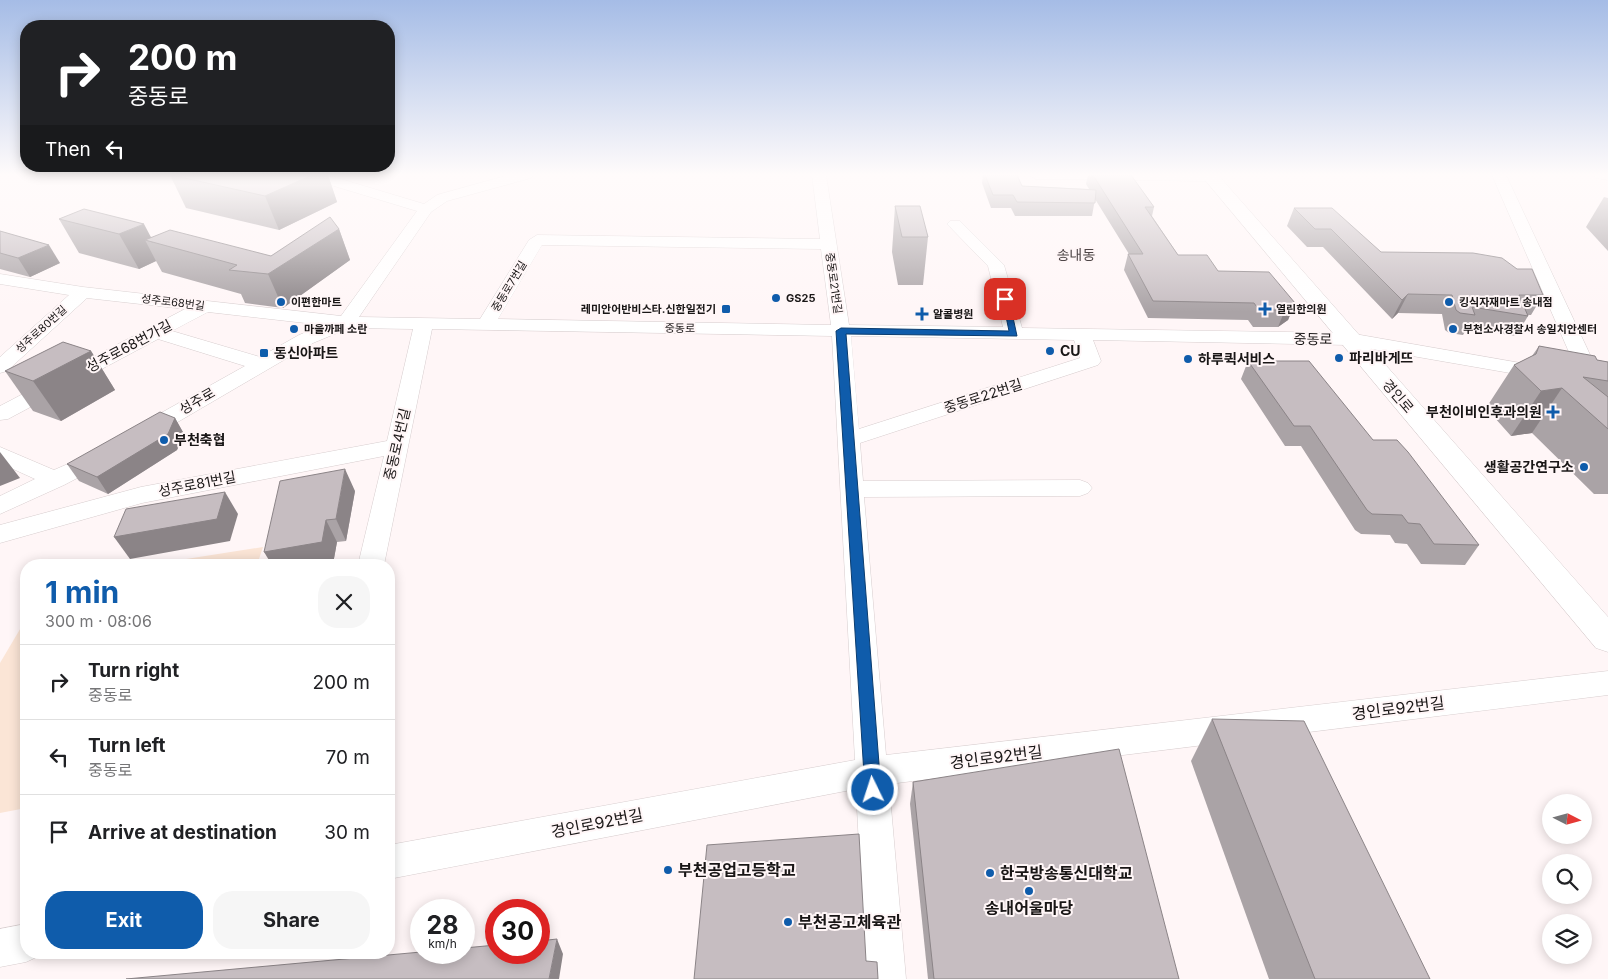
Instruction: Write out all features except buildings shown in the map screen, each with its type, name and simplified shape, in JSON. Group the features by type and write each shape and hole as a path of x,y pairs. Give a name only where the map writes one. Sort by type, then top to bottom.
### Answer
{"main road":[{"name":"경인로","path":"1248,221 1608,638"}],"street":[{"path":"346,322 418,221"},
{"name":"중동로21번길","path":"826,221 841,331"},
{"path":"1522,221 1600,383"},
{"path":"955,224 996,265 1014,334"},
{"name":"중동로7번길","path":"486,324 537,240 829,244"},
{"name":"성주로68번길","path":"0,279 83,292 346,322"},
{"name":"성주로80번길","path":"0,367 83,292"},
{"name":"성주로68번가길","path":"0,414 205,306"},
{"name":"중동로","path":"346,322 1349,339 1600,383"},
{"name":"성주로","path":"0,506 56,480 122,444 306,339 346,322"},
{"name":"중동로4번길","path":"372,559 424,323"},
{"path":"841,331 886,979"},
{"path":"156,332 262,364"},
{"name":"중동로22번길","path":"849,440 1091,361 1082,335"},
{"name":"성주로81번길","path":"0,534 141,495 397,446"},
{"path":"0,454 56,480"},
{"path":"852,489 1080,488"},
{"name":"경인로92번길","path":"395,861 872,771 1608,683"},
{"path":"0,948 20,944"}],"shaded area":[{"path":"263,547 259,559 186,559"},
{"path":"20,629 20,809 0,813 0,663"}],"place":[{"name":"GS25","path":"776,298"},
{"name":"이편한마트","path":"281,302"},
{"name":"킹식자재마트 송내점","path":"1449,302"},
{"name":"레미안어반비스타.신한일전기","path":"726,309"},
{"name":"열린한의원","path":"1265,309"},
{"name":"알콜병원","path":"922,314"},
{"name":"마을까페 소란","path":"294,329"},
{"name":"부천소사경찰서 송일치안센터","path":"1453,329"},
{"name":"CU","path":"1050,351"},
{"name":"동신아파트","path":"264,353"},
{"name":"파리바게뜨","path":"1339,358"},
{"name":"하루퀵서비스","path":"1188,359"},
{"name":"부천이비인후과의원","path":"1553,412"},
{"name":"부천축협","path":"164,440"},
{"name":"생활공간연구소","path":"1584,467"},
{"name":"부천공업고등학교","path":"668,870"},
{"name":"한국방송통신대학교","path":"990,873"},
{"name":"송내어울마당","path":"1029,891"},
{"name":"부천공고체육관","path":"788,922"}],"district":[{"name":"송내동","path":"1076,255"}],"route":[{"path":"873,790 841,331 1014,334 1005,299"}]}
